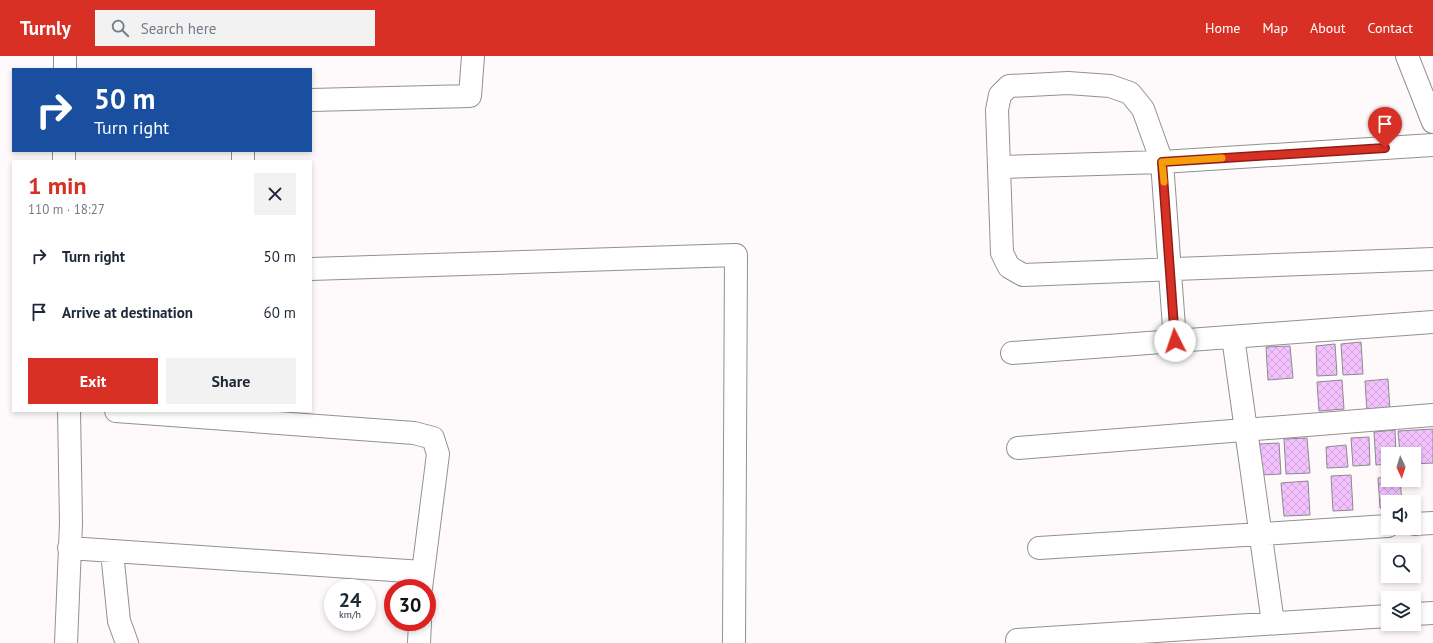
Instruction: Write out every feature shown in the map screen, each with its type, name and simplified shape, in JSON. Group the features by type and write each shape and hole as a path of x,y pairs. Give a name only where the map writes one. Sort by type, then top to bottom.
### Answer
{"street":[{"path":"65,56 65,68"},
{"path":"312,100 470,96 473,56"},
{"path":"1407,56 1433,122"},
{"path":"1175,341 1170,269 1162,162 1142,109 1130,93 1110,86 1068,83 1009,86 1000,95 997,110 1002,253 1009,267 1023,275 1170,269 1433,259"},
{"path":"999,167 1162,162 1433,145"},
{"path":"312,269 736,255 734,643"},
{"path":"1012,353 1433,322"},
{"path":"1233,337 1273,623"},
{"path":"66,643 71,523 69,412"},
{"path":"130,412 414,433 434,438 438,454 422,579"},
{"path":"1018,448 1433,415"},
{"path":"1421,524 1433,523"},
{"path":"1039,548 1381,526"},
{"path":"69,548 411,579"},
{"path":"112,552 118,620 127,643"},
{"path":"1421,614 1433,613"},
{"path":"1017,640 1381,616"},
{"path":"419,643 420,631"}],"building":[{"path":"1361,342 1363,374 1343,375 1341,344"},
{"path":"1335,344 1337,375 1317,376 1316,346"},
{"path":"1290,346 1293,378 1268,380 1266,347"},
{"path":"1388,379 1390,410 1367,412 1365,381"},
{"path":"1342,380 1344,409 1319,411 1317,382"},
{"path":"1433,429 1433,463 1421,464 1421,447 1399,447 1398,431"},
{"path":"1395,430 1396,447 1381,447 1381,465 1376,465 1374,432"},
{"path":"1369,437 1370,465 1353,466 1351,438"},
{"path":"1307,438 1310,473 1286,474 1284,439"},
{"path":"1279,443 1281,474 1261,475 1258,444"},
{"path":"1346,445 1348,467 1327,468 1326,447"},
{"path":"1351,475 1353,510 1333,511 1331,476"},
{"path":"1378,478 1381,478 1381,487 1401,487 1401,495 1381,495 1380,508"},
{"path":"1308,481 1310,515 1284,516 1281,483"}],"slow traffic":[{"path":"1164,182 1162,162 1222,158"}],"route":[{"path":"1175,341 1162,162 1385,148"}]}
